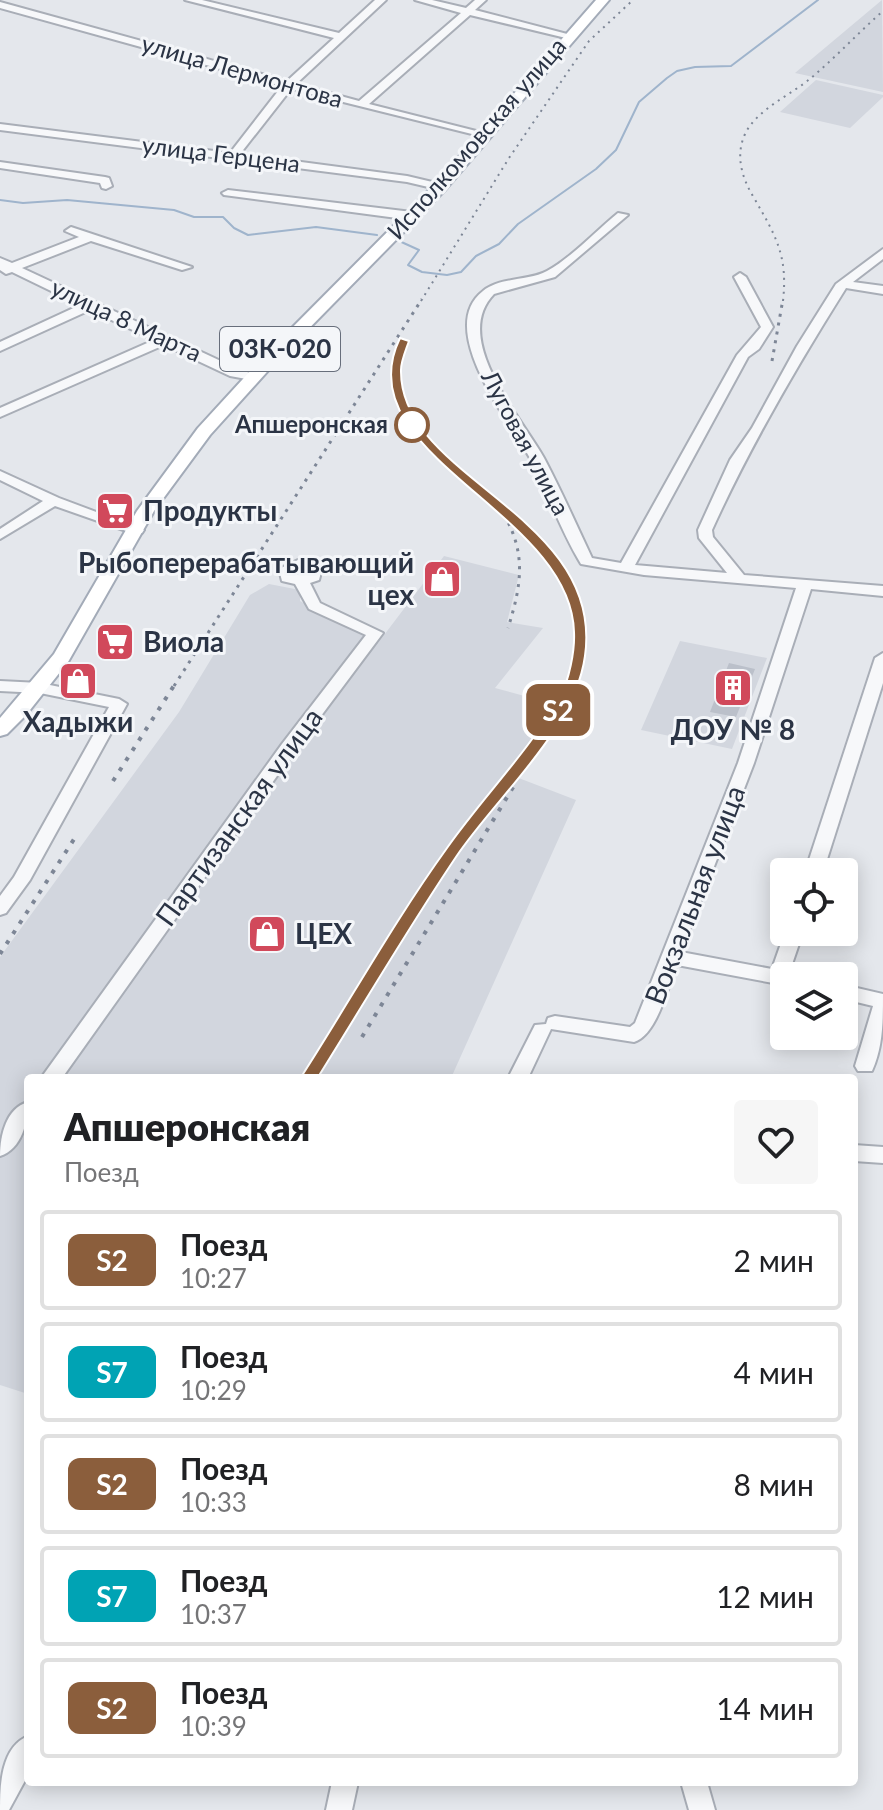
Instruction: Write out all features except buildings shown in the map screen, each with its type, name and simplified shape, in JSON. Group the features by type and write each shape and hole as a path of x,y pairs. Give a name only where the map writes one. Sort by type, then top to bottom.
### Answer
{"main road":[{"name":"Исполкомовская улица","path":"0,730 40,688 69,647 171,472 253,378 441,187 566,35 603,0"}],"street":[{"path":"0,4 11,0"},
{"path":"190,0 341,37"},
{"path":"233,156 289,85 381,0"},
{"path":"420,0 566,35"},
{"path":"361,105 481,0"},
{"name":"улица Лермонтова","path":"0,4 361,105 484,136"},
{"name":"улица Герцена","path":"0,127 407,179 441,187"},
{"path":"0,165 105,180 106,186"},
{"path":"228,193 412,216"},
{"name":"Луговая улица","path":"622,215 551,274 490,291 483,295 475,312 480,359 486,379 520,427 586,561 626,567"},
{"path":"71,231 186,267"},
{"path":"4,268 91,237"},
{"path":"738,577 706,538 705,530 737,460 759,428 803,346 842,284 883,253"},
{"name":"улица 8 Марта","path":"4,268 253,378"},
{"path":"740,277 767,327 754,346 743,355 626,567 883,591"},
{"path":"842,284 883,290"},
{"path":"0,347 90,305"},
{"path":"0,413 164,340"},
{"path":"0,475 54,501 137,530"},
{"path":"0,535 54,501"},
{"name":"Партизанская улица","path":"54,1074 288,748 375,633 314,606 301,581"},
{"name":"Вокзальная улица","path":"520,1074 549,1027 634,1035 643,1027 746,763 805,584"},
{"path":"819,858 883,661"},
{"path":"0,686 40,688 119,704 21,880 0,909"},
{"path":"671,957 770,975"},
{"path":"858,996 883,1003 865,1066"},
{"path":"0,1148 24,1115"},
{"path":"858,1153 883,1155"},
{"path":"0,1801 24,1756"},
{"path":"339,1810 344,1786"},
{"path":"695,1786 702,1810"}],"shaded area":[{"path":"882,0 883,92 795,73"},
{"path":"816,80 883,97 850,128 780,112"},
{"path":"444,556 519,575 507,622 543,628 495,688 561,706 516,777 576,800 453,1074 24,1074 24,1393 0,1385 0,957 179,712 250,595 269,584 300,590 300,601 378,643"},
{"path":"680,641 767,658 732,749 641,730"}],"waterway":[{"path":"397,240 419,250 408,265 422,272 447,275 461,272 476,256 499,244 518,224 596,169 616,150 639,102 667,78 677,71 695,67 731,66 818,0"},
{"path":"0,200 23,203 67,200 174,210 194,217 223,217 234,228 248,235 316,227 377,235"}],"railway":[{"path":"421,301 509,158 589,41 633,0"},
{"path":"783,301 784,271 779,247 743,175 740,159 742,142 750,125 758,117 811,78 883,11"},
{"path":"174,686 422,299"},
{"path":"772,361 783,299"},
{"path":"404,341 395,370 406,413 432,449 540,546 567,584 579,630 570,686"},
{"path":"504,515 516,543 520,571 508,628"},
{"path":"113,781 175,684"},
{"path":"311,1074 450,854 530,751 570,686"},
{"path":"362,1037 515,784"},
{"path":"0,954 78,833"}],"train":[{"name":"S2","path":"312,1074 452,852 538,741 569,694 578,659 581,630 573,600 567,583 550,556 487,493 436,452 412,425 399,397 395,368 404,341"}],"place":[{"name":"Апшеронская","path":"412,425"},
{"name":"Продукты","path":"115,511"},
{"name":"Рыбоперерабатывающий цех","path":"442,579"},
{"name":"Виола","path":"115,642"},
{"name":"Хадыжи","path":"78,681"},
{"name":"ДОУ № 8","path":"733,688"},
{"name":"ЦЕХ","path":"267,934"}]}
